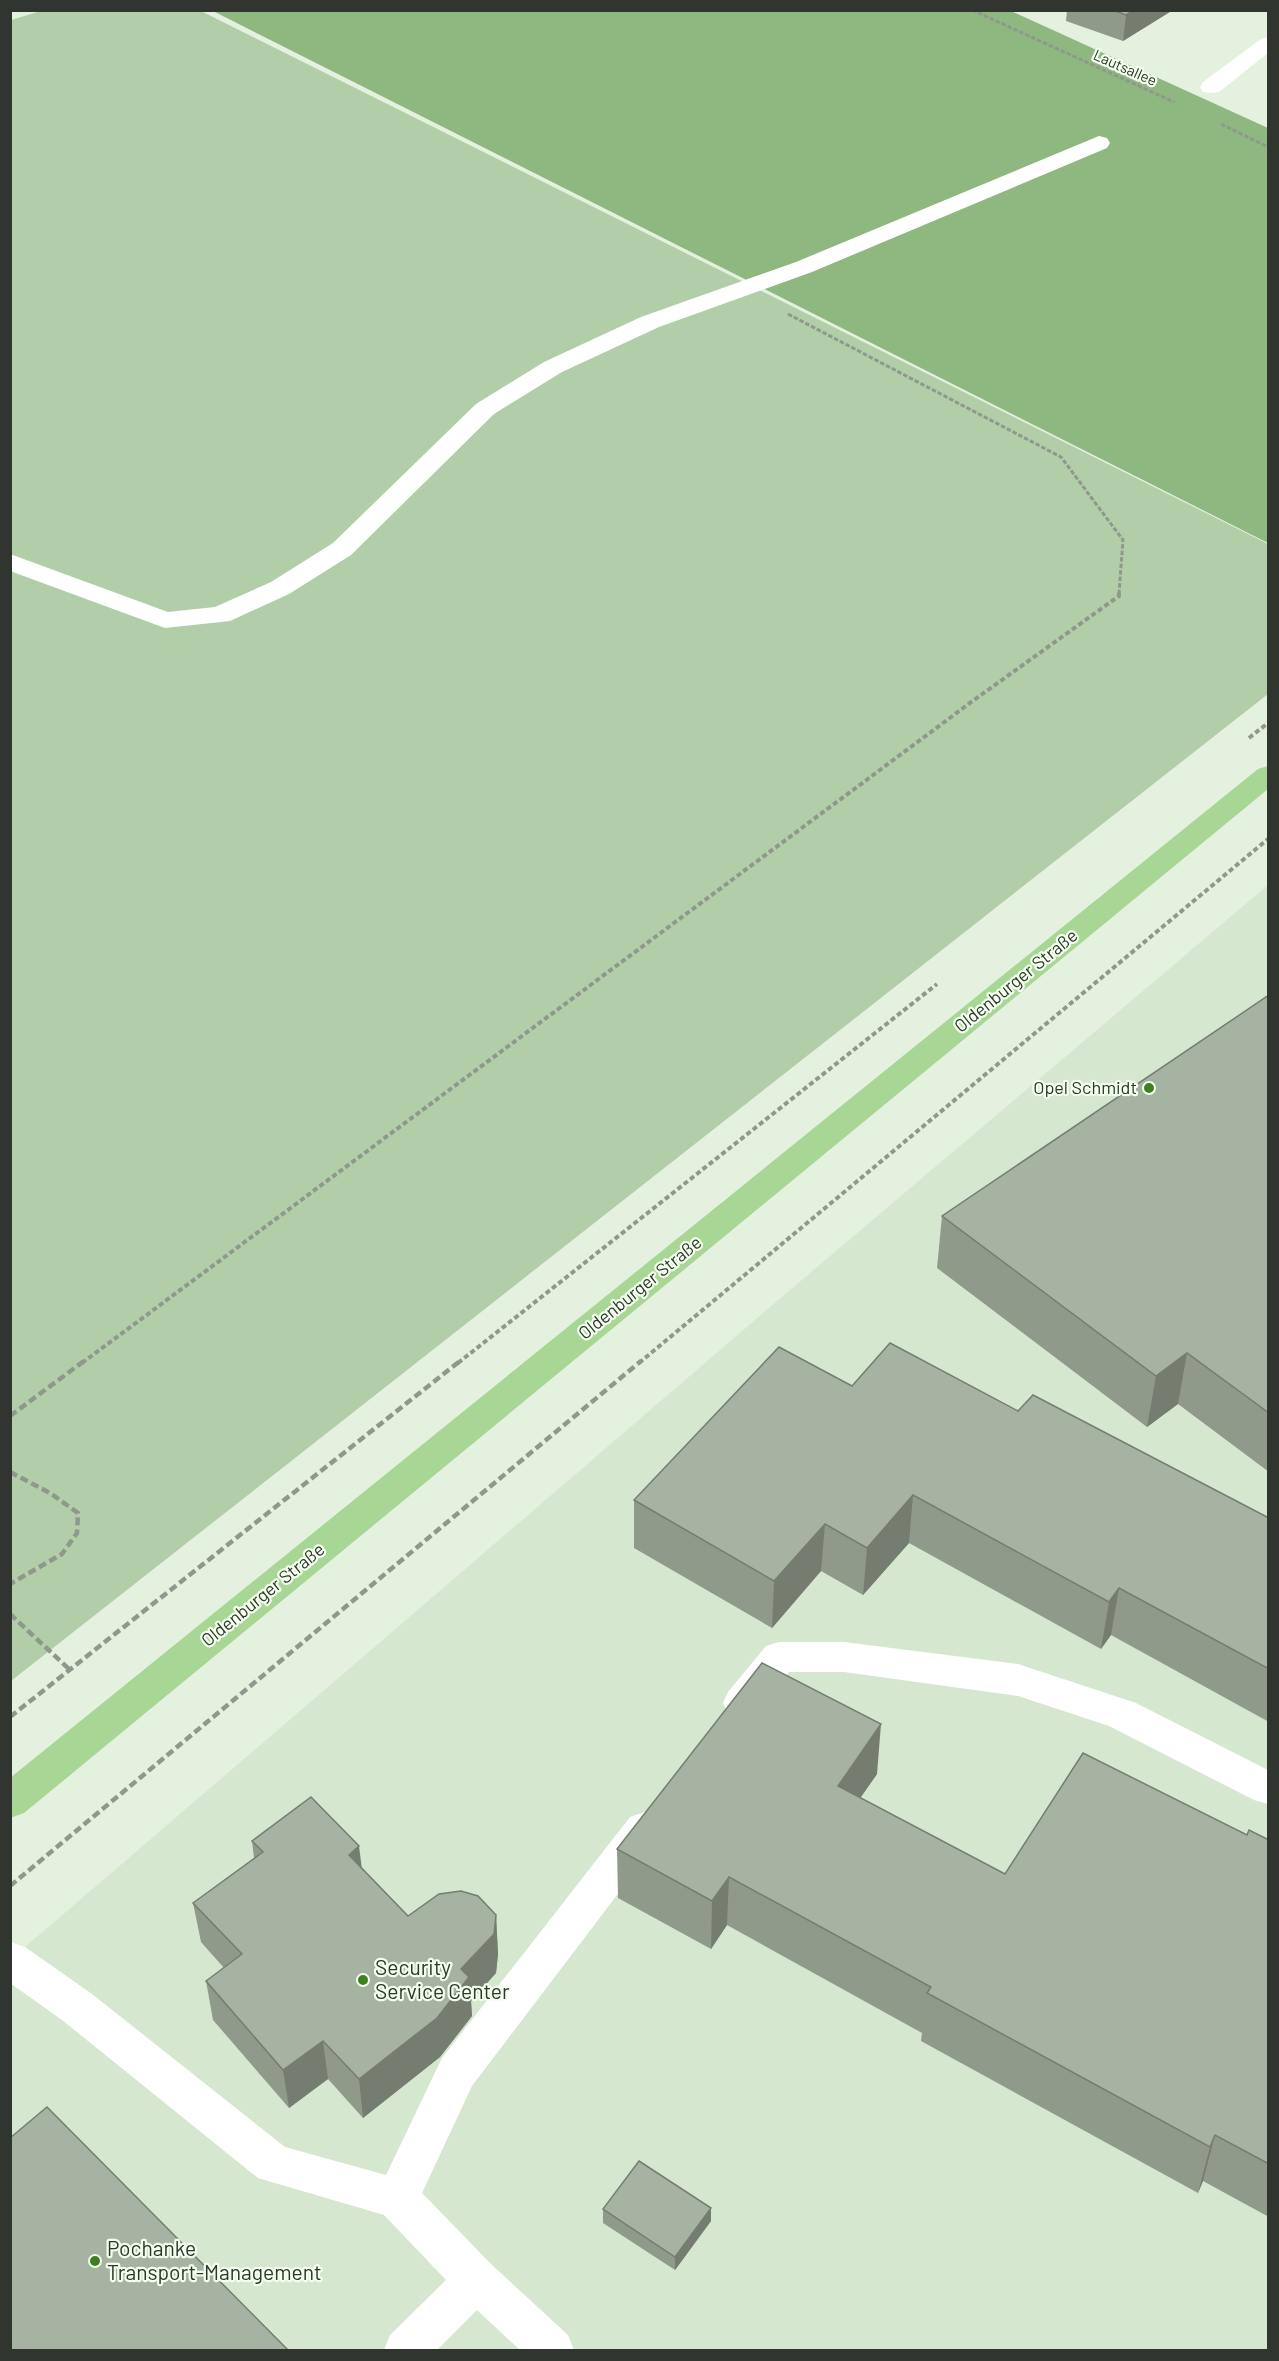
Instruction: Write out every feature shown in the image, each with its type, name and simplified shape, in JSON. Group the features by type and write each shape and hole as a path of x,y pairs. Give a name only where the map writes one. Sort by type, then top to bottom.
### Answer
{"main road":[{"name":"Oldenburger Straße","path":"10,1801 1269,775"}],"street":[{"path":"1211,87 1269,44"},
{"path":"10,562 165,620 220,615 280,588 342,549 470,424 495,403 553,367 639,327 804,267 1099,143"},
{"path":"723,1726 779,1657 844,1657 1018,1680 1122,1714 1269,1788"},
{"path":"397,2198 457,2072 667,1798"},
{"path":"10,1960 77,2007 273,2164 397,2198 476,2280 552,2350"},
{"path":"406,2350 476,2280"}],"path":[{"name":"Lautsallee","path":"972,10 1180,105"},
{"path":"1219,124 1269,147"},
{"path":"10,1416 965,707 1119,596 1123,540 1061,457 740,289"},
{"path":"1240,745 1269,723"},
{"path":"10,1886 1269,839"},
{"path":"10,1717 941,981"},
{"path":"10,1472 50,1493 78,1513 77,1533 62,1554 10,1584"},
{"path":"10,1614 70,1670"}],"shaded area":[{"path":"41,11 201,11 1268,544 1268,694 11,1681 11,20"},
{"path":"1268,885 1268,2350 11,2350 10,1960 790,1290"}],"green space":[{"path":"213,11 1011,11 1268,128 1268,543"}],"building":[{"path":"1112,10 1134,10 1126,15"},
{"path":"1269,995 1269,1413 1187,1353 1156,1376 942,1216"},
{"path":"890,1343 1018,1411 1033,1395 1269,1518 1269,1669 1119,1588 1109,1602 913,1495 867,1548 825,1524 774,1581 634,1500 779,1347 852,1386"},
{"path":"762,1663 881,1724 838,1786 1005,1874 1083,1753 1247,1835 1249,1830 1269,1840 1269,2164 1215,2135 1210,2147 927,1993 931,1987 729,1877 712,1901 617,1849"},
{"name":"Security Service Center","path":"311,1797 359,1846 349,1855 408,1916 439,1894 461,1891 478,1896 496,1915 494,1934 461,1969 469,1977 437,2018 359,2079 323,2041 283,2070 206,1981 242,1954 193,1903 263,1852 252,1841"},
{"name":"Pochanke Transport-Management","path":"47,2107 288,2350 10,2350 10,2138"},
{"path":"639,2161 711,2208 675,2257 603,2209"}],"place":[{"name":"Opel Schmidt","path":"1149,1088"},
{"name":"Security Service Center","path":"363,1980"},
{"name":"Pochanke Transport-Management","path":"95,2261"}]}
